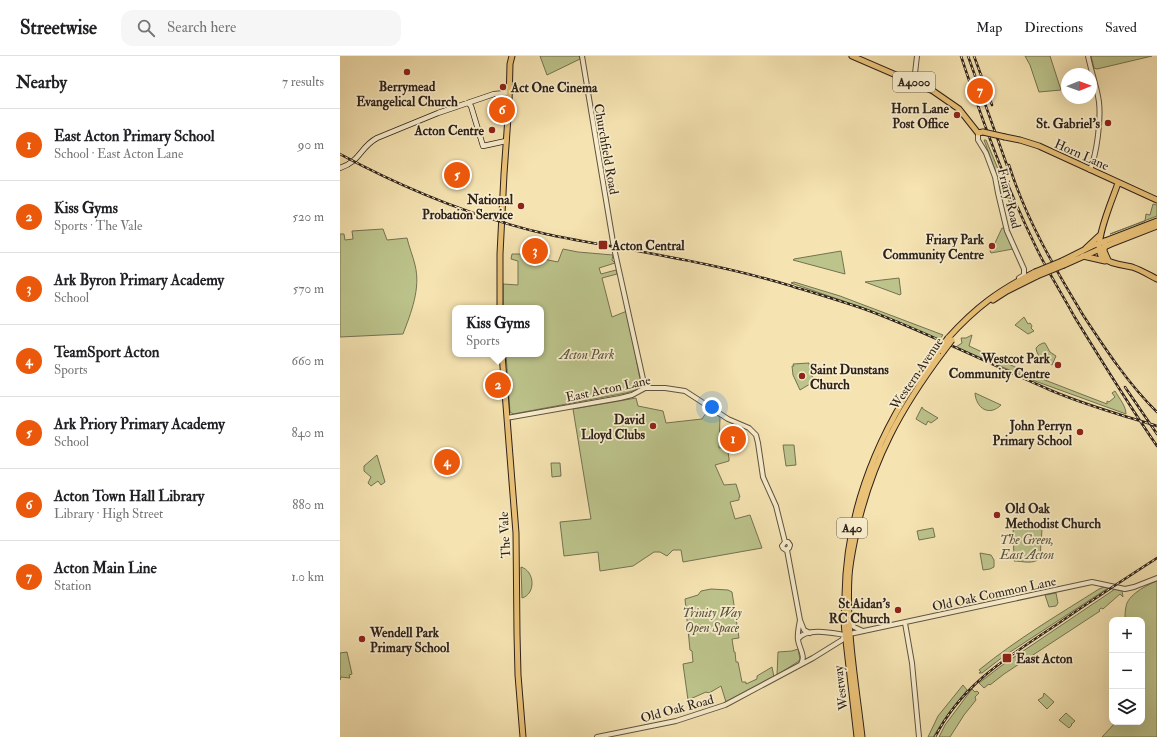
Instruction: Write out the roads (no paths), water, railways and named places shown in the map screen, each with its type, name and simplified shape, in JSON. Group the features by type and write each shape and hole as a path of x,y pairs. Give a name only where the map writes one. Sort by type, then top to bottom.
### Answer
{"main road":[{"path":"500,305 500,260 503,194 510,99 510,64 512,56"},
{"name":"A4000","path":"852,56 933,91 959,109 981,133"},
{"path":"340,168 348,166 354,161 370,142 438,113 494,94 506,93 510,89"},
{"path":"502,94 510,99"},
{"path":"471,103 483,146 506,141"},
{"name":"Horn Lane","path":"981,133 1005,137 1039,146 1157,200"},
{"path":"1108,261 1100,246 1101,234 1118,183"},
{"name":"Western Avenue","path":"848,635 850,621 849,577 861,513 869,483 894,426 950,339 972,313 992,297 1011,285 1083,256 1106,241 1157,221"},
{"name":"Western Avenue","path":"1063,263 1084,250 1157,226"},
{"path":"1084,250 1101,234"},
{"path":"1083,256 1108,261 1139,270 1157,279"},
{"name":"Western Avenue","path":"950,339 988,303 1036,274"},
{"name":"Western Avenue","path":"852,647 844,625 845,577 856,514 867,476 883,436 903,400 941,352"},
{"name":"The Vale","path":"502,357 516,533 516,634 523,737"},
{"name":"Westway","path":"848,635 847,654 857,737"},
{"name":"Westway","path":"852,647 862,737"}],"street":[{"name":"Churchfield Road","path":"582,56 614,246 645,388"},
{"path":"914,82 917,56"},
{"path":"1088,56 1099,105 1098,135 1090,170"},
{"name":"Friary Road","path":"981,133 978,140 986,153 995,177 1004,221 1025,272 1011,285"},
{"name":"East Acton Lane","path":"507,418 620,398 632,395 645,388 665,388 687,392 728,420 745,425 753,431 758,443 763,477 776,506 785,542 789,543 790,545 787,550 800,620 804,630 810,633"},
{"name":"Old Oak Common Lane","path":"798,639 800,636 810,633 834,632 848,635 1086,583 1098,583 1125,589 1157,578"},
{"name":"East Acton Lane","path":"798,639 800,620"},
{"path":"850,621 855,628 863,631"},
{"path":"907,630 913,621"},
{"path":"905,623 919,737"},
{"path":"844,625 839,632 834,632 837,636 836,644 841,644 844,646 847,654"},
{"path":"896,625 907,630"},
{"name":"Old Oak Road","path":"596,737 663,724 698,715 739,698 813,658 848,635"},
{"path":"798,639 803,655 801,664"},
{"path":"803,655 806,659 813,658"}],"railway":[{"path":"961,56 1004,175 1039,254 1074,316 1157,446"},
{"path":"968,56 1009,171"},
{"path":"974,56 992,105"},
{"path":"340,154 389,179 440,201 519,227 546,234 728,269 768,279 867,310 1063,395 1103,410 1157,426"},
{"path":"1009,165 1032,224 1072,297 1117,365 1157,412"},
{"path":"1125,387 1157,434"},
{"path":"935,737 946,718 959,702 972,687 988,673 1093,599 1157,558"}],"place":[{"name":"Berrymead Evangelical Church","path":"407,72"},
{"name":"Act One Cinema","path":"503,87"},
{"name":"Acton Main Line","path":"980,91"},
{"name":"Acton Town Hall Library","path":"502,110"},
{"name":"Horn Lane Post Office","path":"957,115"},
{"name":"St. Gabriel's","path":"1108,123"},
{"name":"Acton Centre","path":"492,130"},
{"name":"Ark Priory Primary Academy","path":"457,175"},
{"name":"National Probation Service","path":"521,206"},
{"name":"Acton Central","path":"603,245"},
{"name":"Friary Park Community Centre","path":"992,246"},
{"name":"Ark Byron Primary Academy","path":"535,251"},
{"name":"Westcot Park Community Centre","path":"1058,365"},
{"name":"Saint Dunstans Church","path":"802,376"},
{"name":"Kiss Gyms","path":"498,385"},
{"name":"David Lloyd Clubs","path":"653,426"},
{"name":"John Perryn Primary School","path":"1080,432"},
{"name":"East Acton Primary School","path":"733,439"},
{"name":"TeamSport Acton","path":"447,462"},
{"name":"Old Oak Methodist Church","path":"997,515"},
{"name":"St Aidan's RC Church","path":"898,610"},
{"name":"Wendell Park Primary School","path":"362,639"},
{"name":"East Acton","path":"1007,658"}],"park label":[{"name":"Acton Park","path":"587,354"},
{"name":"The Green, East Acton","path":"1027,546"},
{"name":"Trinity Way Open Space","path":"712,620"}]}
